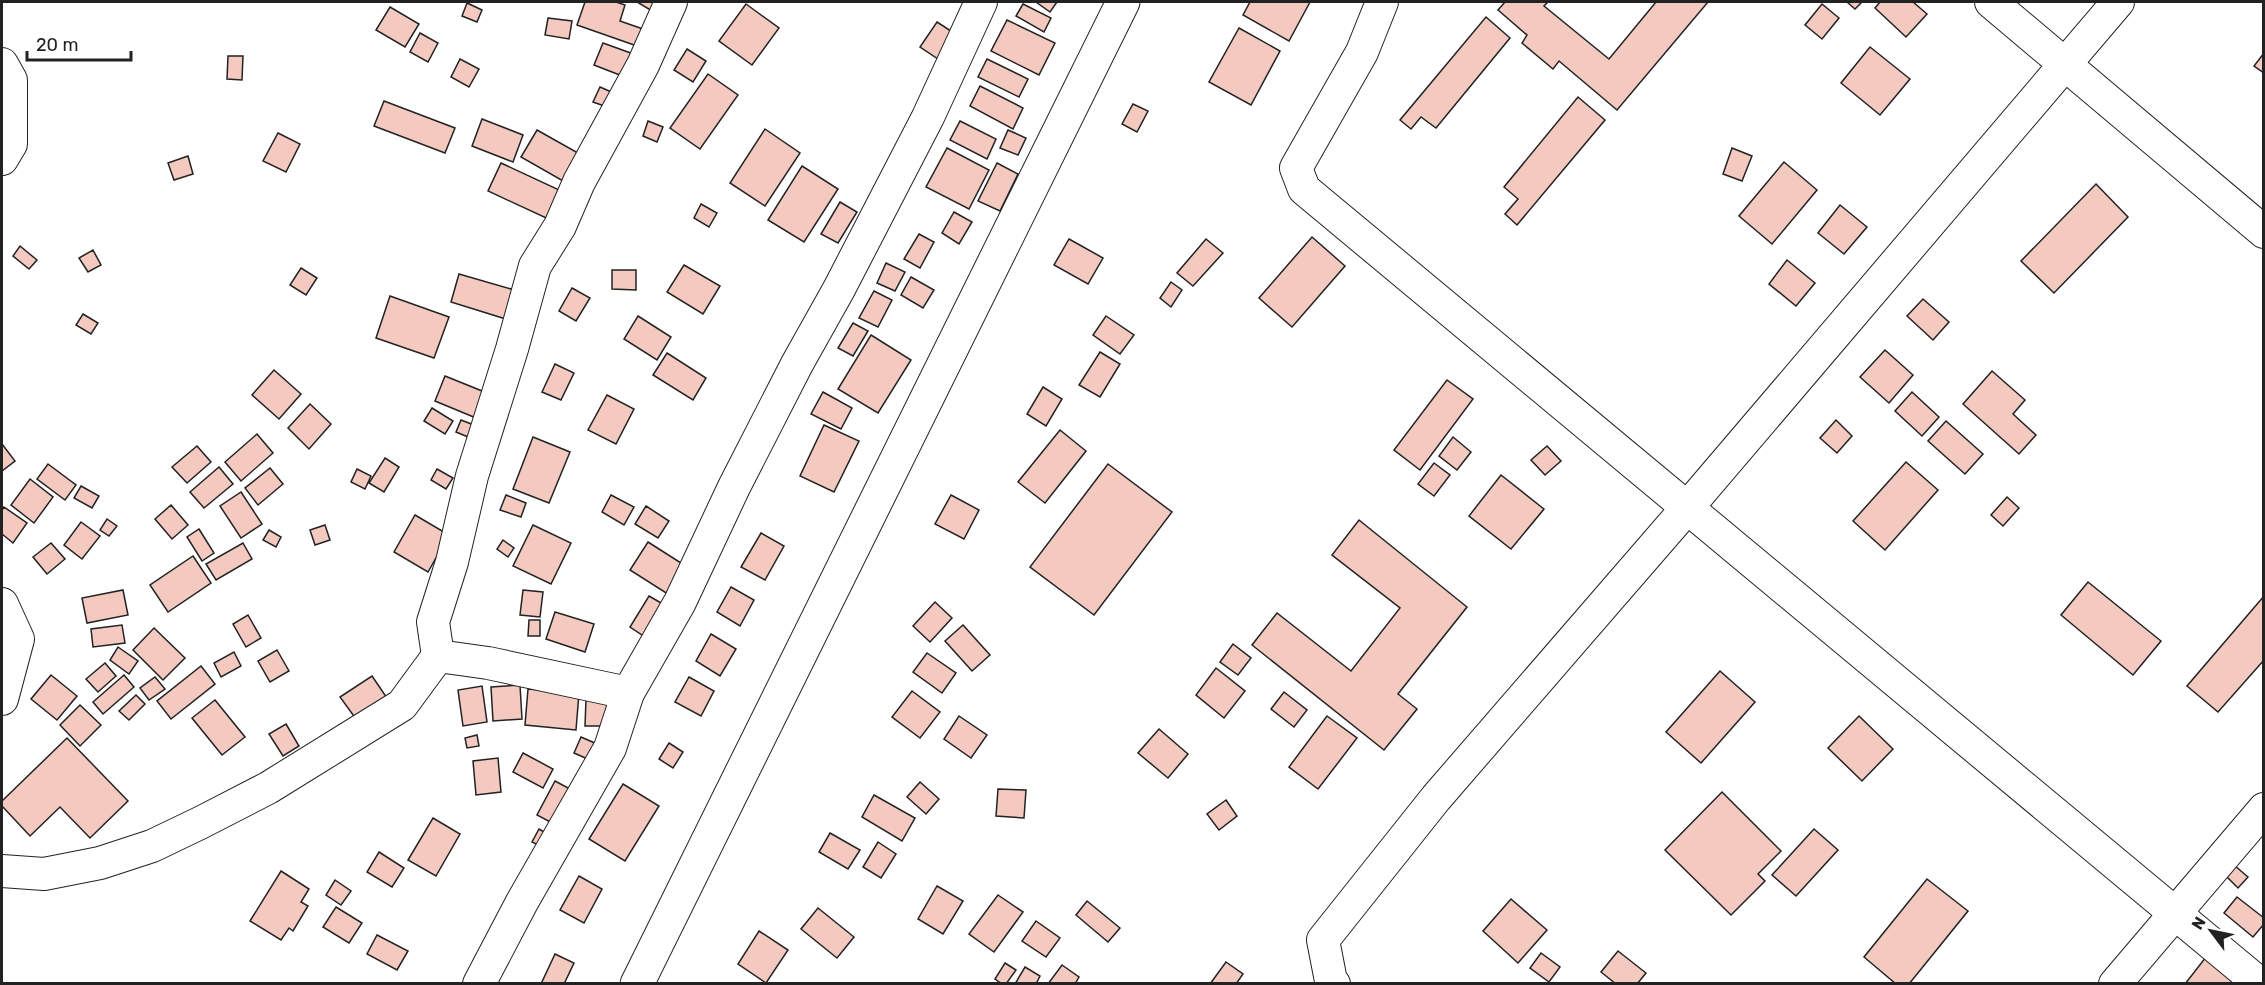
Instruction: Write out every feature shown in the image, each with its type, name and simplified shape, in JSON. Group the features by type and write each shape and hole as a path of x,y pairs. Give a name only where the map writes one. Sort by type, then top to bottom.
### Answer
{"main road":[{"path":"637,984 1123,2"}],"street":[{"path":"2,871 44,874 100,863 152,846 268,788 402,705 438,656 433,622 452,562 472,476 512,350 535,266 560,226 579,182 643,65 671,2"},
{"path":"479,984 522,902 610,747 628,693 680,602 734,487 797,364 923,128 981,2"},
{"path":"1382,2 1362,52 1296,168 1304,189 2260,984"},
{"path":"1991,2 2264,232"},
{"path":"1334,984 1331,981 1323,940 1436,798 1687,508 2118,2"},
{"path":"2,64 11,80 11,144 2,159"},
{"path":"2,604 18,639 2,699"},
{"path":"438,656 488,663 628,693"},
{"path":"2115,984 2264,809"}],"building":[{"path":"585,2 616,2 625,5 620,21 643,29 637,46 577,25"},
{"path":"637,2 658,2 652,11"},
{"path":"1036,2 1057,2 1050,12"},
{"path":"1250,2 1310,2 1289,41 1243,15"},
{"path":"1505,2 1548,2 1544,6 1609,59 1656,2 1708,2 1617,110 1559,61 1553,69 1522,43 1527,35 1498,10"},
{"path":"1847,2 1862,2 1855,9"},
{"path":"1880,2 1913,2 1927,14 1906,37 1875,8"},
{"path":"467,3 482,10 477,22 462,16"},
{"path":"746,4 779,28 752,65 719,41"},
{"path":"1023,4 1051,18 1044,32 1016,16"},
{"path":"1822,4 1839,18 1822,39 1805,25"},
{"path":"390,7 419,24 405,47 376,30"},
{"path":"1486,17 1510,38 1436,128 1421,117 1411,129 1400,120"},
{"path":"548,18 572,21 569,39 545,35"},
{"path":"1007,20 1055,43 1039,75 991,51"},
{"path":"937,22 954,33 938,59 920,47"},
{"path":"1239,28 1280,51 1251,105 1209,82"},
{"path":"420,33 438,43 428,62 410,52"},
{"path":"603,43 639,56 630,79 594,65"},
{"path":"1870,47 1910,79 1880,115 1841,83"},
{"path":"687,49 706,61 693,82 674,70"},
{"path":"2264,53 2264,73 2254,66"},
{"path":"228,56 243,56 242,80 227,79"},
{"path":"460,59 479,69 469,87 451,77"},
{"path":"987,59 1028,79 1019,97 978,77"},
{"path":"708,74 738,95 700,149 670,128"},
{"path":"980,86 1023,108 1013,129 970,106"},
{"path":"600,87 616,94 610,108 593,102"},
{"path":"1578,97 1605,120 1517,225 1505,214 1518,199 1504,187"},
{"path":"384,101 455,128 445,153 374,126"},
{"path":"1133,104 1148,111 1137,132 1122,124"},
{"path":"482,119 523,135 513,162 472,146"},
{"path":"648,121 663,127 657,142 643,136"},
{"path":"960,121 996,139 987,159 950,140"},
{"path":"765,129 800,153 765,206 730,183"},
{"path":"537,130 578,153 563,181 521,157"},
{"path":"1008,130 1026,138 1018,155 1000,148"},
{"path":"278,133 300,144 286,172 263,161"},
{"path":"947,148 989,170 969,209 926,187"},
{"path":"1732,148 1752,156 1742,181 1723,174"},
{"path":"188,156 193,174 174,180 168,163"},
{"path":"1784,162 1817,190 1772,244 1739,216"},
{"path":"501,163 570,195 557,223 488,191"},
{"path":"997,163 1018,174 1000,211 978,201"},
{"path":"802,166 838,189 804,242 768,220"},
{"path":"2096,184 2128,217 2054,293 2021,261"},
{"path":"840,202 857,212 838,243 821,234"},
{"path":"701,204 717,213 709,227 694,218"},
{"path":"1840,205 1867,227 1844,254 1818,233"},
{"path":"954,212 972,222 959,244 942,233"},
{"path":"919,234 934,242 920,268 904,259"},
{"path":"1312,237 1345,266 1292,327 1259,298"},
{"path":"1069,239 1103,258 1088,284 1054,265"},
{"path":"1206,239 1223,253 1193,286 1177,273"},
{"path":"20,246 37,260 29,269 13,256"},
{"path":"93,250 101,265 88,272 79,258"},
{"path":"1787,260 1815,283 1796,306 1769,284"},
{"path":"886,263 905,272 895,291 877,283"},
{"path":"684,265 720,286 703,314 667,292"},
{"path":"301,268 317,278 306,295 290,285"},
{"path":"612,270 636,270 636,290 612,289"},
{"path":"459,274 518,291 509,320 451,302"},
{"path":"911,277 934,290 923,308 901,295"},
{"path":"1171,282 1182,290 1171,307 1160,298"},
{"path":"572,288 590,298 576,321 559,311"},
{"path":"874,291 892,300 878,327 859,318"},
{"path":"390,296 449,317 434,358 376,338"},
{"path":"1923,299 1949,322 1933,340 1907,316"},
{"path":"83,314 98,323 91,334 76,325"},
{"path":"638,316 671,337 657,360 624,339"},
{"path":"1106,316 1134,335 1120,354 1093,335"},
{"path":"853,323 868,331 853,356 838,348"},
{"path":"871,335 911,360 878,413 838,389"},
{"path":"1885,350 1913,375 1889,403 1860,377"},
{"path":"1100,352 1120,364 1100,397 1079,385"},
{"path":"667,353 706,378 693,400 653,375"},
{"path":"555,364 574,373 561,400 542,392"},
{"path":"274,370 301,394 279,419 252,395"},
{"path":"1992,371 2025,400 2013,414 2036,435 2019,454 1963,404"},
{"path":"445,376 487,393 476,418 435,401"},
{"path":"1447,380 1473,399 1420,470 1394,450"},
{"path":"1043,387 1062,399 1046,426 1027,414"},
{"path":"823,392 852,408 841,429 811,414"},
{"path":"1912,392 1939,417 1922,436 1895,411"},
{"path":"607,395 634,409 616,444 588,430"},
{"path":"310,404 331,424 309,449 288,428"},
{"path":"432,408 453,421 445,434 424,421"},
{"path":"461,420 479,427 473,439 456,432"},
{"path":"1836,420 1852,436 1837,453 1820,438"},
{"path":"1946,421 1983,454 1965,474 1928,441"},
{"path":"824,425 859,441 834,492 800,476"},
{"path":"1060,430 1086,451 1045,503 1018,482"},
{"path":"257,434 273,453 241,481 225,462"},
{"path":"533,437 570,452 549,503 513,489"},
{"path":"1453,437 1471,452 1457,470 1439,456"},
{"path":"2,444 15,461 2,471"},
{"path":"197,446 211,462 187,483 172,467"},
{"path":"1547,446 1561,461 1545,475 1531,460"},
{"path":"385,458 399,467 384,492 369,483"},
{"path":"1906,462 1938,490 1885,550 1853,521"},
{"path":"1434,463 1450,475 1434,496 1418,484"},
{"path":"48,464 76,485 65,500 37,479"},
{"path":"1108,464 1172,512 1094,615 1030,567"},
{"path":"219,467 233,484 204,508 190,492"},
{"path":"270,468 283,484 258,505 245,488"},
{"path":"357,469 371,476 365,489 351,482"},
{"path":"437,469 453,478 446,489 431,480"},
{"path":"1501,475 1544,509 1511,549 1469,516"},
{"path":"30,479 53,497 34,523 11,505"},
{"path":"81,486 99,496 92,508 74,498"},
{"path":"241,492 262,524 241,538 220,506"},
{"path":"506,495 526,503 521,517 500,510"},
{"path":"611,495 634,507 624,525 602,512"},
{"path":"951,495 979,510 964,539 935,524"},
{"path":"2007,497 2019,508 2003,526 1991,515"},
{"path":"171,505 188,525 172,539 155,519"},
{"path":"646,506 669,521 658,538 635,524"},
{"path":"4,507 27,523 13,543 2,534"},
{"path":"415,515 449,535 428,572 394,552"},
{"path":"107,519 117,526 109,536 100,530"},
{"path":"1359,520 1467,607 1398,694 1417,709 1384,750 1252,645 1277,613 1351,671 1400,608 1332,555"},
{"path":"81,522 100,536 82,559 64,545"},
{"path":"325,525 330,540 315,545 310,530"},
{"path":"533,525 571,543 551,584 513,566"},
{"path":"199,529 214,553 202,561 187,537"},
{"path":"269,530 281,537 276,547 263,540"},
{"path":"761,533 784,546 765,580 741,567"},
{"path":"503,540 514,548 508,557 497,549"},
{"path":"648,542 692,570 674,598 630,570"},
{"path":"51,543 65,559 47,574 33,557"},
{"path":"243,543 252,559 216,580 206,564"},
{"path":"193,556 211,583 168,612 150,585"},
{"path":"2088,582 2161,641 2133,675 2061,615"},
{"path":"731,587 754,600 740,626 717,612"},
{"path":"123,590 128,615 87,623 82,598"},
{"path":"523,590 543,592 540,617 520,615"},
{"path":"649,596 675,611 654,643 630,627"},
{"path":"2264,596 2264,660 2218,712 2187,686"},
{"path":"935,602 952,618 930,642 913,626"},
{"path":"555,612 594,624 585,652 546,639"},
{"path":"248,615 261,638 246,647 233,624"},
{"path":"529,620 540,620 540,636 528,636"},
{"path":"122,625 125,643 93,647 91,629"},
{"path":"963,625 990,655 972,671 945,641"},
{"path":"154,628 185,658 163,680 133,650"},
{"path":"711,634 736,649 720,676 696,661"},
{"path":"1233,644 1251,658 1238,675 1220,662"},
{"path":"118,647 138,661 129,674 110,660"},
{"path":"277,650 289,671 270,682 258,661"},
{"path":"234,652 241,666 221,677 214,663"},
{"path":"927,653 956,673 942,693 913,672"},
{"path":"105,663 116,676 98,692 86,679"},
{"path":"201,666 215,684 171,719 157,701"},
{"path":"1216,668 1245,691 1224,718 1196,695"},
{"path":"1720,671 1755,702 1701,763 1666,732"},
{"path":"51,675 77,696 57,720 31,699"},
{"path":"124,675 134,687 103,714 93,702"},
{"path":"372,676 387,698 356,719 340,697"},
{"path":"155,677 165,689 149,700 140,688"},
{"path":"689,677 714,691 701,716 675,702"},
{"path":"520,685 522,719 493,721 491,687"},
{"path":"482,686 487,722 463,726 458,690"},
{"path":"528,689 579,693 576,730 525,725"},
{"path":"912,691 940,712 920,738 892,717"},
{"path":"1284,692 1307,710 1294,727 1271,709"},
{"path":"136,695 145,704 129,720 119,711"},
{"path":"586,699 610,700 609,726 585,726"},
{"path":"215,700 245,737 222,755 192,718"},
{"path":"80,705 101,725 80,746 60,725"},
{"path":"959,716 987,735 971,758 944,739"},
{"path":"1327,716 1357,738 1318,789 1289,767"},
{"path":"1859,716 1893,749 1862,781 1828,748"},
{"path":"286,724 299,746 283,756 269,734"},
{"path":"1159,729 1188,754 1168,778 1138,753"},
{"path":"477,735 479,746 467,748 465,738"},
{"path":"581,737 597,744 590,760 574,753"},
{"path":"67,738 128,801 90,838 60,807 30,836 2,806 2,801"},
{"path":"669,743 683,752 673,768 659,759"},
{"path":"523,753 553,769 543,788 513,772"},
{"path":"498,758 501,792 476,795 473,761"},
{"path":"555,781 572,790 554,824 537,815"},
{"path":"920,782 939,799 926,814 907,797"},
{"path":"623,784 659,806 625,861 589,839"},
{"path":"998,789 1026,790 1024,818 996,816"},
{"path":"1722,792 1781,851 1758,874 1765,881 1731,915 1665,850"},
{"path":"874,795 915,818 902,841 862,817"},
{"path":"1226,800 1237,816 1219,830 1207,814"},
{"path":"433,818 460,834 436,876 408,860"},
{"path":"539,829 551,836 544,848 532,842"},
{"path":"1814,829 1838,850 1796,896 1772,875"},
{"path":"830,833 860,850 848,869 819,852"},
{"path":"878,842 896,854 881,878 863,867"},
{"path":"379,852 404,868 392,887 367,872"},
{"path":"2234,865 2248,877 2238,888 2225,875"},
{"path":"281,871 309,889 301,902 308,906 293,931 289,928 281,940 250,921"},
{"path":"579,876 602,889 584,923 560,910"},
{"path":"1927,879 1968,911 1909,984 1896,984 1864,957"},
{"path":"335,880 351,891 341,905 326,895"},
{"path":"937,886 963,901 943,934 918,919"},
{"path":"998,895 1023,912 994,952 969,934"},
{"path":"2237,897 2264,918 2264,924 2253,937 2224,913"},
{"path":"1511,899 1547,930 1518,963 1483,931"},
{"path":"1087,901 1120,928 1108,942 1076,915"},
{"path":"336,907 362,923 349,943 323,927"},
{"path":"818,908 854,937 837,958 801,929"},
{"path":"1036,921 1060,938 1046,957 1022,941"},
{"path":"759,931 788,950 766,983 738,964"},
{"path":"377,935 408,951 397,970 367,954"},
{"path":"1618,951 1646,973 1637,984 1616,984 1601,972"},
{"path":"1541,953 1560,967 1549,982 1530,968"},
{"path":"555,954 574,963 564,984 541,984"},
{"path":"2206,957 2238,984 2185,984"},
{"path":"1226,962 1243,974 1236,984 1210,984"},
{"path":"1005,963 1016,970 1006,984 1002,984 995,979"},
{"path":"1062,965 1079,977 1075,984 1048,984"},
{"path":"1025,967 1040,976 1036,984 1015,984"}]}
